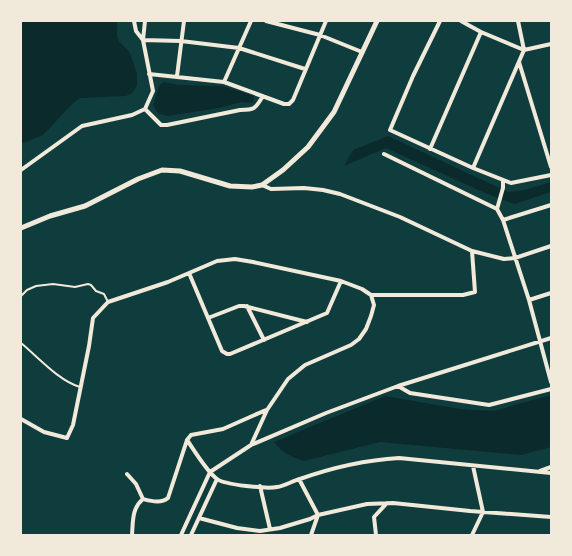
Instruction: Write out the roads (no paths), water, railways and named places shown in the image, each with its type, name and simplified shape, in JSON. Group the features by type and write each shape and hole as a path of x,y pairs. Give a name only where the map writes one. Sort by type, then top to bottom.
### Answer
{"street":[{"path":"134,21 136,31 143,40"},
{"path":"21,170 82,126 132,115 145,109 153,91 143,40 145,21"},
{"path":"177,76 184,21"},
{"path":"224,82 251,21"},
{"path":"266,21 320,35 362,52"},
{"path":"149,74 224,82 289,104 293,100 326,21"},
{"path":"21,228 50,216 85,206 138,179 162,170 180,171 230,186 252,187 262,185 283,170 308,146 334,112 377,21"},
{"path":"440,21 416,70 390,130 472,168 511,183 551,175"},
{"path":"461,21 481,32 524,50 551,44"},
{"path":"472,168 524,50 518,21"},
{"path":"430,149 481,32"},
{"path":"143,40 181,41 239,48 305,69"},
{"path":"518,62 551,167"},
{"path":"145,109 160,125 167,125 240,110 252,110 256,108 263,96"},
{"path":"384,154 498,207"},
{"path":"503,180 503,188 498,207 529,300 551,382"},
{"path":"262,185 271,188 304,188 323,190 340,194 400,217 472,251 504,259 515,258 551,246"},
{"path":"503,220 551,204"},
{"path":"21,419 44,432 67,438 73,425 89,346 93,318 108,302 149,289 217,261 235,259 254,262 342,281 362,289 371,295 463,295 475,292 472,251"},
{"path":"189,273 222,351 227,354 328,313 342,281"},
{"path":"529,300 551,293"},
{"path":"251,445 267,410 280,389 296,371 305,365 351,345 359,339 366,329 374,305 371,295"},
{"path":"208,318 239,306 247,306 307,322"},
{"path":"247,306 264,340"},
{"path":"181,535 210,472 251,445 326,413 398,386 551,338"},
{"path":"398,386 410,393 489,405 551,389"},
{"path":"143,499 155,502 168,498 187,440 191,435 223,429 267,410"},
{"path":"187,440 210,472 217,479 235,484 276,488 299,479 343,467 384,459 399,458 551,473"},
{"path":"472,535 483,512 473,466"},
{"path":"540,471 551,467"},
{"path":"127,474 136,484 143,499"},
{"path":"192,535 217,479"},
{"path":"299,479 318,515 311,535"},
{"path":"260,486 270,529"},
{"path":"132,535 134,512 138,503 143,499"},
{"path":"376,535 374,516 387,503"},
{"path":"199,518 237,528 260,531 280,528 318,515 367,504 387,503 551,517"}],"lane":[{"path":"21,296 27,290 36,286 53,284 75,287 88,284 91,285 96,291 104,294 108,302"},
{"path":"21,343 61,377 80,387"}],"water":[{"path":"21,21 117,21 117,35 119,41 130,53 137,74 137,86 132,93 126,96 80,98 72,104 43,135 21,144"},
{"path":"164,82 178,85 223,86 254,96 253,103 241,102 219,108 167,116 158,113 153,105 159,86"},
{"path":"388,136 508,192 525,190 551,182 551,192 515,204 485,193 386,148 344,166 353,150"},
{"path":"551,395 551,447 521,455 380,442 304,461 295,458 280,449 274,442 385,396 460,409 494,411"}]}
